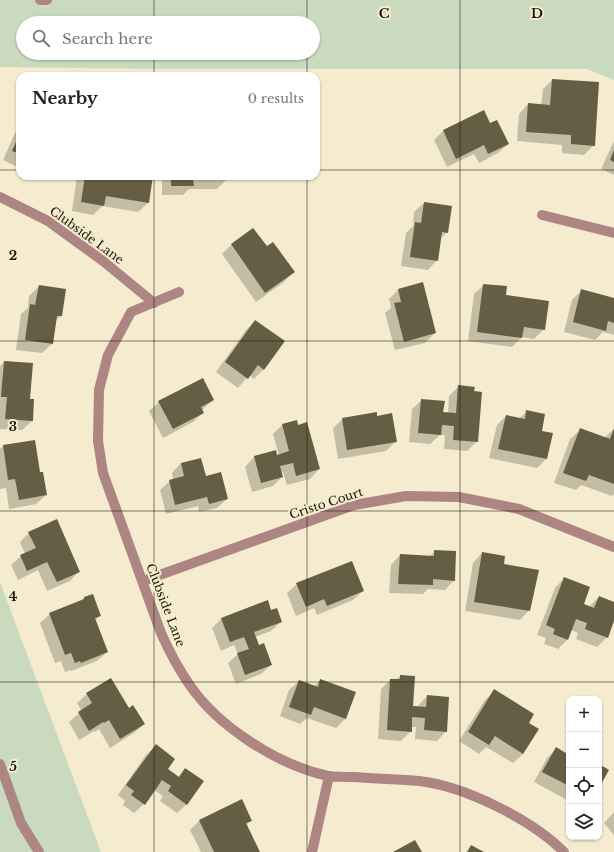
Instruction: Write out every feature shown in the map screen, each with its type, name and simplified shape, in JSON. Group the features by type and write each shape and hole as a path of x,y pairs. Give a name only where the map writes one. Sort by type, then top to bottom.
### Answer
{"street":[{"path":"40,0 47,0"},
{"name":"Clubside Lane","path":"0,197 48,220 154,302"},
{"path":"542,215 614,233"},
{"name":"Clubside Lane","path":"179,292 131,312 108,355 100,390 98,441 104,473 161,634 190,685 208,706 238,734 266,751 299,767 329,776 421,781 448,787 494,804 533,827 556,844 564,852"},
{"name":"Cristo Court","path":"143,581 354,505 406,496 459,497 519,509 614,546"},
{"path":"0,764 22,823 39,852"},
{"path":"312,852 329,776"}],"green space":[{"path":"0,0 614,0 614,80 587,69 155,69 0,67"},
{"path":"0,582 101,852 0,852"}],"building":[{"path":"552,79 599,82 595,146 571,144 571,135 526,132 528,103 550,105"},
{"path":"484,110 490,123 497,120 509,144 488,154 484,145 456,159 443,130"},
{"path":"16,142 16,152 12,151"},
{"path":"614,150 614,162 610,160"},
{"path":"84,180 152,180 149,203 106,196 104,206 81,202"},
{"path":"171,180 193,180 194,186 171,186"},
{"path":"424,202 452,206 448,233 442,232 438,261 410,257 415,222 421,223"},
{"path":"253,228 267,246 273,242 295,272 265,293 231,244"},
{"path":"423,282 436,333 404,342 394,303 401,302 398,289"},
{"path":"483,284 507,286 506,295 549,301 545,330 524,327 522,338 477,332"},
{"path":"39,285 66,289 62,316 57,316 53,344 25,340 30,304 35,305"},
{"path":"581,289 614,298 614,323 608,321 606,331 573,322"},
{"path":"255,320 285,341 264,370 258,365 248,379 225,362"},
{"path":"4,361 33,363 30,399 34,399 33,421 5,419 7,397 1,397"},
{"path":"203,378 214,400 201,407 204,413 173,429 158,401"},
{"path":"458,385 475,387 474,391 482,392 478,442 453,440 454,426 442,425 441,435 418,433 421,399 445,401 443,412 456,413"},
{"path":"526,410 545,414 542,431 553,433 547,459 498,449 506,415 525,419"},
{"path":"377,412 377,416 392,413 397,442 347,450 342,418"},
{"path":"297,420 298,425 307,422 320,469 296,476 293,463 280,466 283,477 261,483 254,456 276,450 277,455 289,451 282,424"},
{"path":"580,428 610,439 614,428 614,484 589,475 586,481 563,473"},
{"path":"35,440 40,472 43,472 47,495 19,500 15,479 8,480 3,445"},
{"path":"201,458 206,476 221,472 228,499 209,504 207,497 175,505 169,480 184,476 181,463"},
{"path":"57,519 80,572 57,582 47,562 27,571 20,555 36,548 28,532"},
{"path":"434,550 456,551 455,581 433,579 433,585 398,584 400,554 434,556"},
{"path":"482,552 505,556 504,564 539,570 530,611 474,602"},
{"path":"352,561 364,591 327,606 324,599 306,607 296,583"},
{"path":"564,577 590,587 584,604 594,608 599,596 614,602 614,621 608,638 585,629 587,623 576,619 568,640 553,634 555,629 546,625"},
{"path":"93,594 101,616 95,618 108,652 81,663 80,661 75,663 71,653 65,655 49,613"},
{"path":"268,600 271,610 277,608 282,622 254,632 259,645 264,643 272,665 245,675 237,653 249,649 244,637 230,642 221,618"},
{"path":"400,675 415,676 413,706 426,707 427,695 449,697 447,732 424,730 425,718 412,717 412,732 387,730 390,679 400,679"},
{"path":"111,678 129,708 133,705 145,724 120,739 109,720 89,731 78,712 92,703 86,693"},
{"path":"320,679 356,692 346,719 314,707 311,715 289,707 299,680 318,687"},
{"path":"494,689 534,714 529,723 539,729 523,754 495,736 489,745 468,732"},
{"path":"156,744 175,759 168,769 179,777 185,768 204,781 187,805 168,791 171,786 162,780 145,805 131,795 134,791 126,785"},
{"path":"556,747 566,753 566,784 542,772"},
{"path":"602,766 609,770 602,783"},
{"path":"242,799 252,821 246,823 260,852 214,852 199,820"},
{"path":"415,840 422,852 393,852"},
{"path":"471,845 484,852 467,852"}]}
